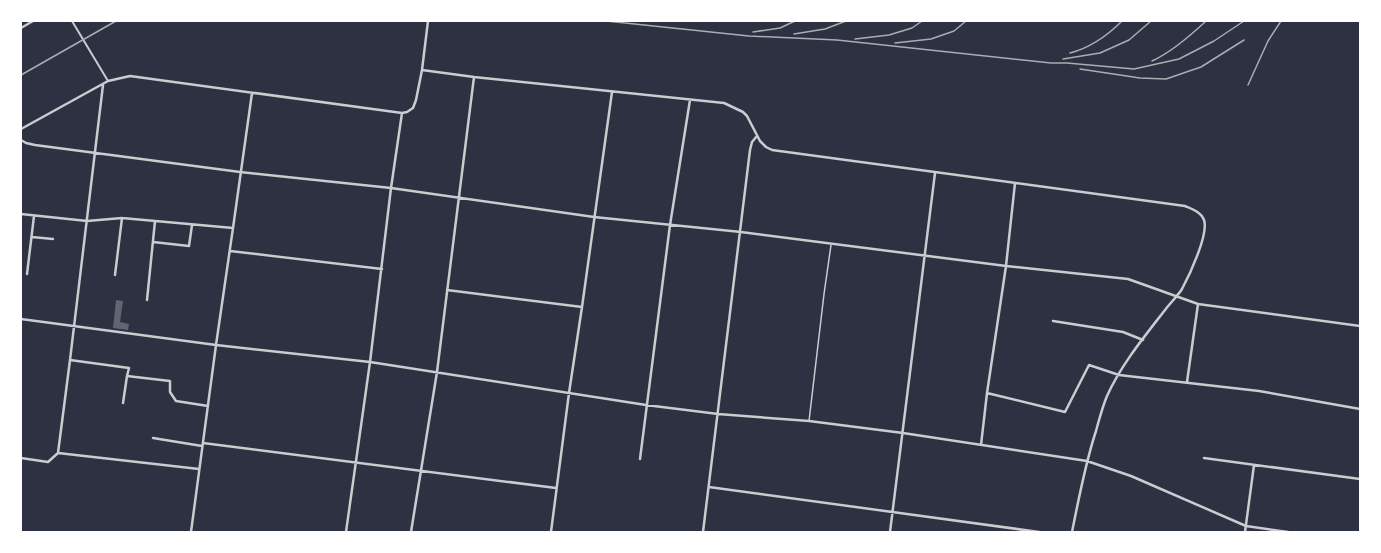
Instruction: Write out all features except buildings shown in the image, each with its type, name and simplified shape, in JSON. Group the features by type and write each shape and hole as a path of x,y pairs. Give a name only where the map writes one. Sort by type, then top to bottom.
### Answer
{"street":[{"path":"21,28 33,21"},
{"path":"72,21 108,81"},
{"path":"21,129 108,81 130,76 402,113 407,112 412,108 416,100 422,70 428,21"},
{"path":"422,70 474,77 724,103 743,112 747,116 757,136 766,147 772,150 1185,206 1199,213 1204,220 1204,237 1182,288 1142,340 1119,375 1102,410 1087,461 1072,532"},
{"path":"412,532 437,372 474,77"},
{"path":"21,458 48,462 58,453 103,84"},
{"path":"551,532 568,393 582,307 612,92"},
{"path":"191,532 252,93"},
{"path":"640,459 670,225 690,100"},
{"path":"346,532 370,362 391,188 402,113"},
{"path":"703,532 750,150 752,142 757,136"},
{"path":"21,140 35,146 240,172 391,188 594,217 741,232 1006,266 1128,279 1198,304 1360,326"},
{"path":"890,532 935,172"},
{"path":"981,445 987,393 1006,266 1015,183"},
{"path":"21,214 87,221 122,218 234,228"},
{"path":"28,274 34,216"},
{"path":"115,275 122,218"},
{"path":"147,300 155,221"},
{"path":"153,242 189,246 192,224"},
{"path":"32,236 53,239"},
{"path":"230,251 382,269"},
{"path":"447,290 582,307"},
{"path":"1187,382 1198,304"},
{"path":"21,319 216,345 370,362 568,393 718,414 809,421 903,433 1087,461 1131,476 1246,526 1288,532"},
{"path":"1053,321 1124,332 1142,340"},
{"path":"70,360 129,368 123,403"},
{"path":"987,393 1065,412 1089,365 1119,375 1187,382 1259,392 1360,409"},
{"path":"127,376 170,381 170,392 176,401 208,406"},
{"path":"153,438 422,470 556,488"},
{"path":"58,453 199,469"},
{"path":"1204,458 1360,479"},
{"path":"1245,532 1254,464"},
{"path":"709,487 1039,532"}],"lane":[{"path":"809,421 831,243"}],"railway":[{"path":"21,75 116,21"},
{"path":"606,21 749,36 837,40 1051,63 1134,69 1179,59 1214,41 1244,21"},
{"path":"753,32 780,28 795,21"},
{"path":"794,34 825,29 846,21"},
{"path":"855,39 889,35 912,28 922,21"},
{"path":"895,43 931,39 954,31 966,21"},
{"path":"1070,53 1098,41 1122,21"},
{"path":"1063,59 1100,53 1129,40 1151,21"},
{"path":"1152,61 1174,48 1206,21"},
{"path":"1248,85 1268,41 1281,21"},
{"path":"1080,69 1140,78 1166,79 1201,67 1244,40"}]}
